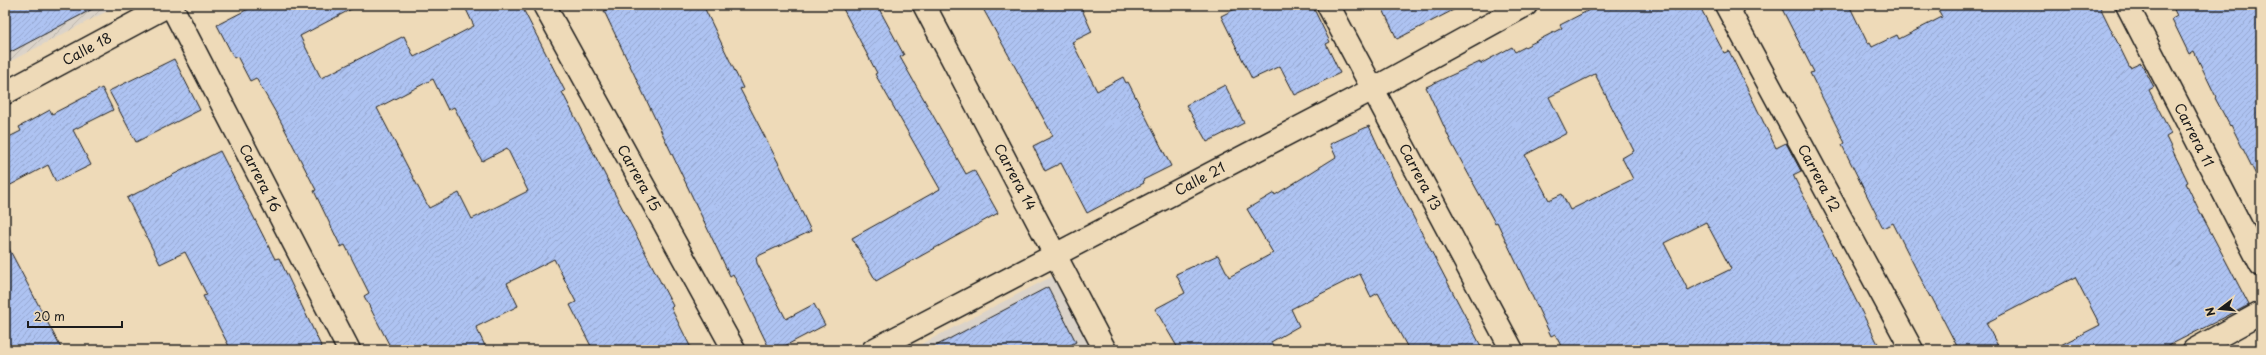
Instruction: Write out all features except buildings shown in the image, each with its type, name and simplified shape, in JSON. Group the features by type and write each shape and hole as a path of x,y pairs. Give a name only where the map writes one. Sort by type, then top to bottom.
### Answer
{"street":[{"name":"Calle 18","path":"5,93 170,5"},
{"name":"Carrera 16","path":"170,5 349,350"},
{"name":"Carrera 15","path":"544,5 734,350"},
{"name":"Carrera 14","path":"924,5 1105,350"},
{"name":"Carrera 13","path":"1328,5 1512,350"},
{"name":"Calle 21","path":"873,350 1373,89 1526,5"},
{"name":"Carrera 12","path":"1726,5 1912,350"},
{"name":"Carrera 11","path":"2127,5 2261,265"},
{"path":"2194,350 2261,313"}],"shaded area":[{"path":"5,5 119,5 5,64"},
{"path":"1053,276 1091,350 910,350"}]}
